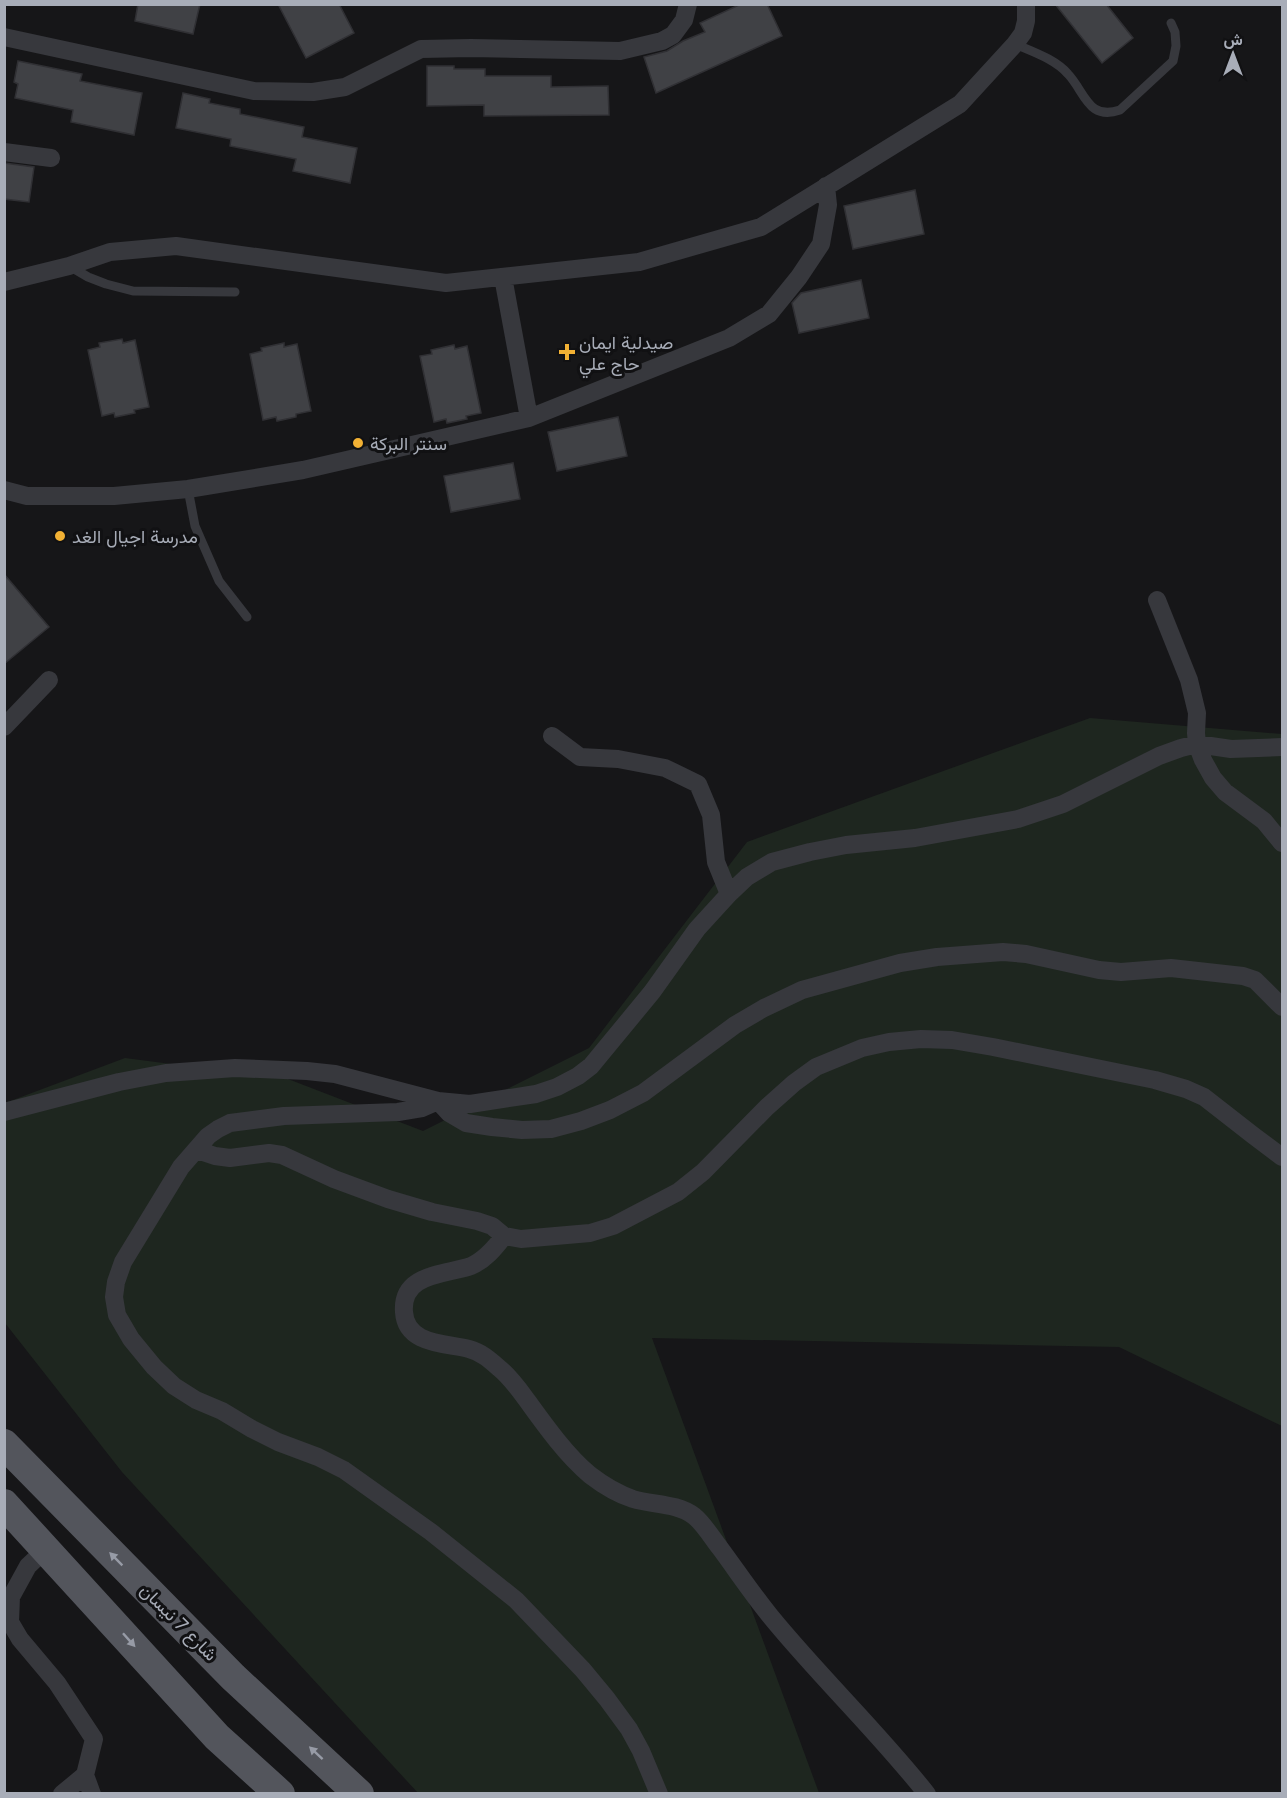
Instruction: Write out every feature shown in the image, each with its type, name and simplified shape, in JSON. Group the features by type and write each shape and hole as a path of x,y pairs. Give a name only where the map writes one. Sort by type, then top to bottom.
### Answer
{"main road":[{"name":"شارع 7 نيسان","path":"4,1444 233,1677 359,1794"},
{"path":"4,1504 218,1737 280,1794"}],"street":[{"path":"4,37 254,91 313,92 345,87 421,49 620,51 662,42 673,35 684,20 688,4"},
{"path":"4,282 69,266 110,252 176,246 446,283 639,262 761,227 960,104 1023,33 1026,4"},
{"path":"4,152 51,158"},
{"path":"4,490 27,496 114,496 188,489 303,470 528,418 729,338 769,314 799,277 821,244 828,205 826,186"},
{"path":"503,277 528,418"},
{"path":"1157,600 1189,680 1197,713 1197,744 1203,760 1213,778 1225,792 1264,821 1282,843"},
{"path":"4,728 49,680"},
{"path":"552,736 580,757 618,759 665,768 698,784 711,815 716,862 729,894"},
{"path":"4,1112 157,1074 235,1068 335,1074 438,1101 470,1104 536,1094 557,1087 591,1066 671,967 697,929 729,894 758,870 772,862 846,845 915,838 1018,819 1047,810 1120,777 1159,756 1197,744 1231,749 1282,747"},
{"path":"438,1101 449,1113 466,1123 492,1127 522,1130 551,1129 581,1121 610,1110 643,1092 735,1025 802,990 900,963 938,957 1003,952 1026,954 1099,970 1121,972 1171,968 1243,976 1255,980 1282,1007"},
{"path":"197,1150 230,1158 269,1153 282,1155 334,1179 388,1199 485,1224 504,1236 521,1239 590,1233 613,1226 678,1192 703,1172 767,1107 816,1067 862,1048 921,1039 951,1040 1155,1080 1186,1089 1204,1097 1282,1156"},
{"path":"438,1101 422,1108 398,1112 284,1116 230,1123 208,1136 172,1180 123,1262 114,1297 117,1315 131,1338 154,1367 174,1386 196,1400 222,1411 278,1442 318,1457 344,1470 431,1532 507,1592 583,1670 607,1699 633,1736 659,1794"},
{"path":"504,1236 484,1258 471,1265 419,1281 409,1289 404,1301 404,1315 410,1328 420,1338 432,1343 484,1355 502,1370 574,1459 589,1474 605,1485 635,1499 671,1506 694,1516 761,1605 796,1647 868,1723 927,1794"},
{"path":"46,1549 28,1566 11,1597 10,1622 20,1639 57,1683 94,1739 85,1775 92,1794"},
{"path":"62,1794 85,1775"}],"lane":[{"path":"1015,44 1044,57 1068,74 1091,107 1101,112 1112,113 1120,111 1173,61 1176,46 1175,32 1171,23"},
{"path":"69,266 88,277 133,291 235,292"},
{"path":"188,489 195,526 219,580 246,617"}],"shaded area":[{"path":"1090,718 1282,734 1282,1426 1119,1347 652,1338 819,1793 418,1793 122,1472 5,1323 5,1103 125,1058 288,1079 423,1131 589,1048 747,842"}],"building":[{"path":"138,4 200,4 193,34 135,21"},
{"path":"278,4 339,4 354,33 306,58"},
{"path":"741,4 767,4 782,36 656,93 644,57 667,51 705,32 700,23"},
{"path":"1055,4 1106,4 1133,38 1102,63"},
{"path":"18,61 82,74 80,81 142,93 134,135 71,122 73,110 15,98 18,84 14,82"},
{"path":"427,66 485,69 485,76 551,76 551,87 608,86 609,115 484,116 484,105 427,106"},
{"path":"183,93 210,99 209,103 240,109 240,114 304,127 302,137 357,148 350,183 293,171 296,159 230,146 231,139 176,128"},
{"path":"4,163 34,167 29,202 4,199"},
{"path":"915,190 924,234 853,249 844,206"},
{"path":"861,280 869,318 799,333 792,303 801,293"},
{"path":"122,339 123,343 135,340 149,407 134,410 135,413 115,417 114,413 102,416 88,350 100,347 99,343"},
{"path":"284,343 284,347 297,344 311,411 277,421 276,417 263,420 250,354 262,351 261,348"},
{"path":"454,345 455,349 467,346 481,413 466,416 467,419 447,423 446,419 434,422 420,356 432,354 431,350"},
{"path":"618,417 627,456 557,471 548,432"},
{"path":"513,463 520,499 451,512 444,476"},
{"path":"4,574 49,627 4,664"}],"place":[{"name":"صيدلية ايمان حاج علي","path":"567,352"},
{"name":"سنتر البركة","path":"358,443"},
{"name":"مدرسة اجيال الغد","path":"60,536"}]}
